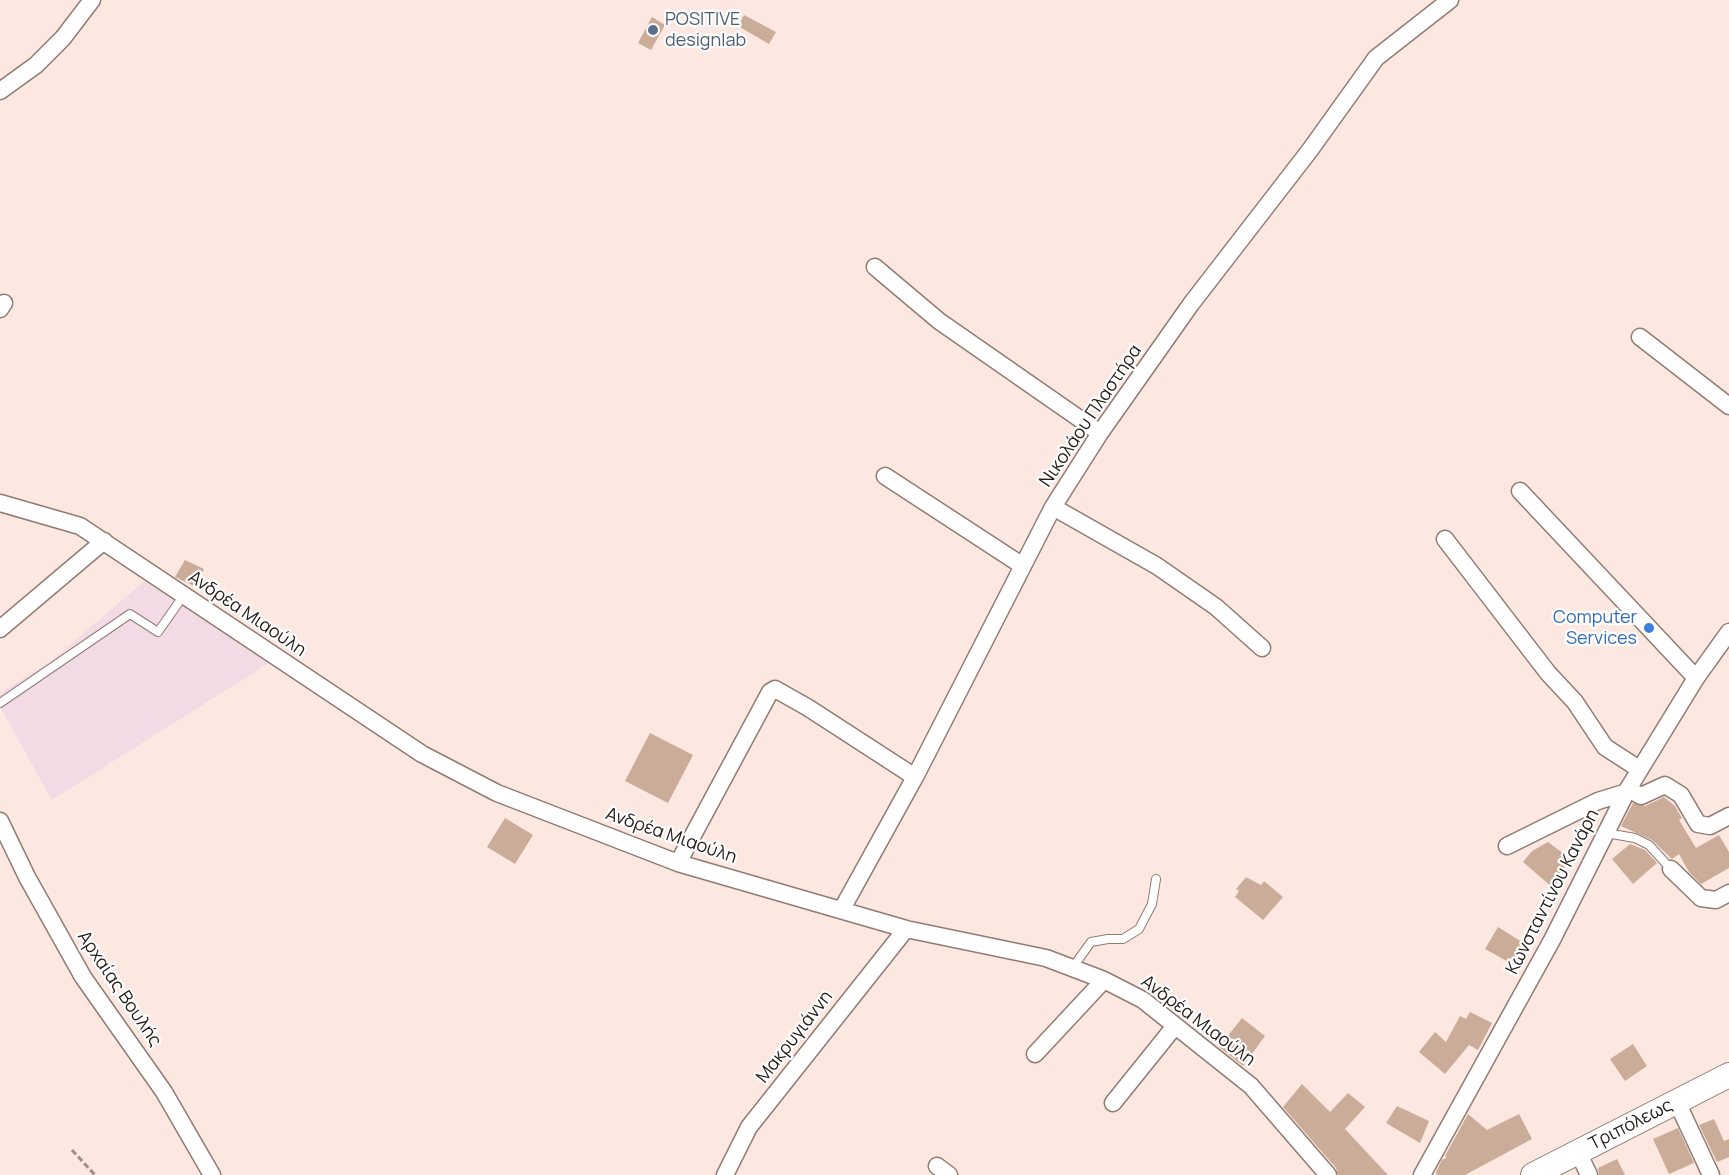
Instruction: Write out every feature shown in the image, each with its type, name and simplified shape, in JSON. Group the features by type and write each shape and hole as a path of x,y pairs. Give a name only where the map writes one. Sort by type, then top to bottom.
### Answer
{"main road":[{"name":"Τριπόλεως","path":"1533,1175 1729,1075"}],"street":[{"path":"0,91 36,65 63,38 92,0"},
{"name":"Νικολάου Πλαστήρα","path":"842,909 915,777 1053,507 1100,434 1191,304 1310,150 1376,58 1450,0"},
{"path":"875,267 939,321 1100,434"},
{"path":"1640,337 1729,406"},
{"path":"885,476 1023,566"},
{"path":"1520,491 1696,678"},
{"name":"Ανδρέα Μιαούλη","path":"0,503 80,526 422,754 497,793 678,863 906,929 1046,958 1104,980 1143,1000 1251,1086 1328,1175"},
{"path":"1053,507 1157,566 1216,607 1262,648"},
{"path":"1445,539 1548,673 1575,702 1605,747 1639,769"},
{"path":"0,629 104,541"},
{"name":"Κωνσταντίνου Κανάρη","path":"1422,1175 1546,950 1627,790 1696,678 1729,632"},
{"path":"678,863 770,692 775,689 915,777"},
{"path":"1507,846 1598,801 1627,790 1641,796 1665,785 1681,795 1698,824 1710,826 1729,816"},
{"name":"Αρχαίας Βουλής","path":"0,821 83,977 164,1092 212,1175"},
{"path":"1671,869 1701,898 1716,900 1729,893"},
{"name":"Μακρυγιάννη","path":"725,1175 749,1126 906,929"},
{"path":"1035,1054 1104,980"},
{"path":"1113,1103 1175,1026"},
{"path":"1677,1102 1711,1175"},
{"path":"1578,1152 1589,1175"}],"lane":[{"path":"0,703 130,614 158,633 184,595"},
{"path":"1606,833 1642,842 1671,869"},
{"path":"1073,967 1091,942 1123,939 1140,929 1152,904 1156,879"}],"path":[{"path":"72,1150 94,1175"}],"shaded area":[{"path":"147,579 272,661 52,800 0,707 0,693 51,661"}],"building":[{"path":"744,15 776,32 769,44 738,26"},
{"path":"652,17 665,25 651,50 638,43"},
{"path":"185,560 204,569 196,587 175,577"},
{"path":"650,733 693,755 668,803 625,781"},
{"path":"1664,797 1675,806 1682,818 1679,820 1696,848 1719,835 1729,852 1729,868 1701,884 1689,872 1679,854 1672,859 1652,840 1621,826 1633,803 1645,806"},
{"path":"505,818 533,835 515,864 487,847"},
{"path":"1548,842 1568,857 1568,863 1559,874 1562,877 1553,888 1523,862 1532,851"},
{"path":"1630,844 1645,850 1657,863 1633,884 1612,859"},
{"path":"1246,877 1261,885 1264,881 1283,897 1263,920 1235,897 1239,891 1236,889"},
{"path":"1498,927 1525,944 1514,965 1485,949"},
{"path":"1470,1012 1492,1023 1478,1050 1469,1045 1445,1074 1419,1052 1435,1032 1446,1042 1460,1016 1466,1019"},
{"path":"1242,1018 1265,1036 1243,1066 1219,1047"},
{"path":"1633,1044 1647,1066 1625,1081 1610,1059"},
{"path":"1302,1084 1330,1112 1348,1093 1365,1107 1345,1129 1388,1175 1338,1175 1336,1168 1283,1107"},
{"path":"1397,1106 1429,1121 1420,1143 1386,1123"},
{"path":"1468,1114 1487,1130 1519,1114 1532,1139 1465,1175 1437,1175 1436,1172 1442,1160 1447,1157 1445,1156"},
{"path":"1714,1119 1724,1141 1729,1139 1729,1157 1717,1162 1699,1125"},
{"path":"1678,1128 1694,1163 1669,1174 1653,1139"},
{"path":"1617,1159 1625,1175 1599,1175 1598,1168"}],"place":[{"name":"POSITIVE designlab","path":"653,30"},
{"name":"Computer Services","path":"1649,628"}]}
